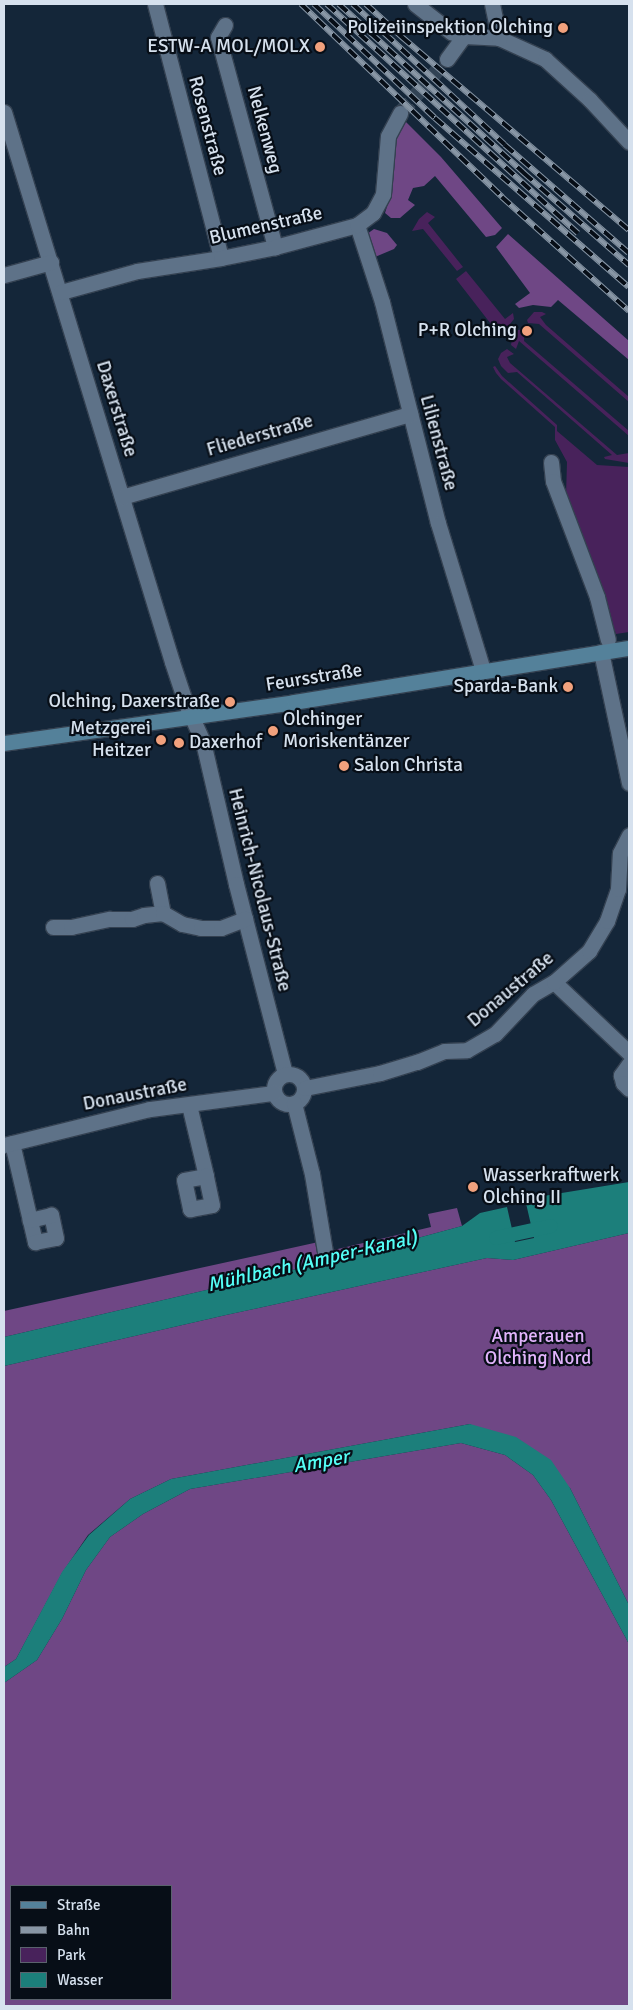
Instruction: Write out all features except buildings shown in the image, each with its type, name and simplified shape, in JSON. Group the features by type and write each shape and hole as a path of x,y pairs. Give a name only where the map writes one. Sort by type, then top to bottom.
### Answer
{"street":[{"name":"Rosenstraße","path":"154,4 221,258"},
{"path":"415,4 451,32 464,36 499,38 545,59 590,100 629,142"},
{"path":"492,4 499,38"},
{"name":"Nelkenweg","path":"225,25 218,36 275,247"},
{"path":"447,59 464,36"},
{"name":"Daxerstraße","path":"4,112 186,704 192,717"},
{"name":"Blumenstraße","path":"60,292 137,271 221,258 275,247 357,224 368,218 380,202 385,182 388,136 400,113"},
{"name":"Lilienstraße","path":"357,224 382,302 438,523 483,670"},
{"path":"4,275 51,262"},
{"name":"Fliederstraße","path":"122,496 410,414"},
{"path":"551,462 553,481 596,597 627,762 629,783"},
{"name":"Feursstraße","path":"4,743 192,717 483,670 605,646 629,648"},
{"name":"Heinrich-Nicolaus-Straße","path":"192,717 203,742 284,1074"},
{"name":"Donaustraße","path":"305,1088 380,1073 417,1062 444,1051 467,1050 495,1034 533,994 554,982 589,951 607,920 625,882 620,853 629,835"},
{"path":"157,883 163,913"},
{"path":"53,927 71,927 110,919 132,920 144,915 163,913 182,924 201,928 221,928 245,918"},
{"path":"554,982 629,1053"},
{"path":"629,1064 623,1071 622,1079 629,1089"},
{"path":"284,1074 294,1074 299,1077 305,1088 302,1097 294,1103 282,1102 274,1093 276,1080 284,1074"},
{"name":"Donaustraße","path":"8,1144 150,1109 274,1093"},
{"path":"294,1103 312,1174 325,1252"},
{"path":"189,1105 206,1176"},
{"path":"8,1144 30,1220"}],"green space":[{"path":"404,120 441,157 502,228 495,235 486,237 435,176 424,186 413,188 408,200 415,205 400,218 391,218 385,213 390,197 395,137"},
{"path":"427,212 435,217 428,223 463,267 457,271 423,229 412,231 419,219"},
{"path":"374,229 387,233 397,245 394,249 375,257 367,234"},
{"path":"508,234 629,341 629,360 558,300 551,307 533,305 519,308 515,304 530,293 496,247"},
{"path":"466,271 505,319 513,313 514,319 499,338 490,337 487,334 494,328 456,279"},
{"path":"534,312 546,314 540,317 546,325 629,397 629,402 539,324 528,323 527,320"},
{"path":"525,329 524,341 629,431 629,436 519,341 516,349 511,345 512,339 518,330"},
{"path":"507,349 514,354 507,357 510,363 617,455 629,453 629,463 605,459 604,457 612,455 517,372 508,373 501,366 498,359 501,353"},
{"path":"495,366 502,376 557,425 557,431 597,465 629,467 629,632 616,634 566,495 567,462 555,440 555,427 501,379 493,367"},
{"path":"457,1208 462,1226 344,1258 4,1337 4,1311 323,1241 325,1252 431,1227 428,1214"},
{"name":"Amperauen Olching Nord","path":"629,1233 629,1605 570,1488 470,1424 171,1479 130,1499 88,1535 62,1573 16,1659 4,1667 4,1366 487,1258 513,1260"},
{"path":"461,1443 505,1455 533,1475 551,1500 629,1644 629,2006 4,2006 4,1683 37,1660 62,1619 86,1570 110,1537 143,1514 190,1489"}],"water":[{"path":"629,1182 629,1233 513,1260 487,1258 4,1366 4,1337 344,1258 462,1226 480,1213 507,1207 515,1242 534,1238 525,1199"},
{"name":"Amper","path":"470,1424 516,1437 551,1460 570,1488 629,1605 629,1644 551,1500 533,1475 505,1455 461,1443 190,1489 143,1514 110,1537 86,1570 62,1619 37,1660 4,1683 4,1667 16,1659 62,1572 89,1535 130,1499 171,1479"}],"waterway":[{"name":"Mühlbach (Amper-Kanal)","path":"496,1238 551,1226"}],"tunnel":[{"path":"400,113 447,59"}],"railway":[{"path":"301,4 502,197 629,311"},
{"path":"314,4 435,118 629,287"},
{"path":"327,4 578,233"},
{"path":"339,4 524,173 629,265"},
{"path":"353,4 505,145 629,253"},
{"path":"366,4 402,37 629,230"}],"place":[{"name":"Polizeiinspektion Olching","path":"563,28"},
{"name":"ESTW-A MOL/MOLX","path":"320,47"},
{"name":"P+R Olching","path":"527,331"},
{"name":"Sparda-Bank","path":"568,687"},
{"name":"Olching, Daxerstraße","path":"230,702"},
{"name":"Olchinger Moriskentänzer","path":"273,731"},
{"name":"Metzgerei Heitzer","path":"161,740"},
{"name":"Daxerhof","path":"179,743"},
{"name":"Salon Christa","path":"344,766"},
{"name":"Wasserkraftwerk Olching II","path":"473,1187"}]}
